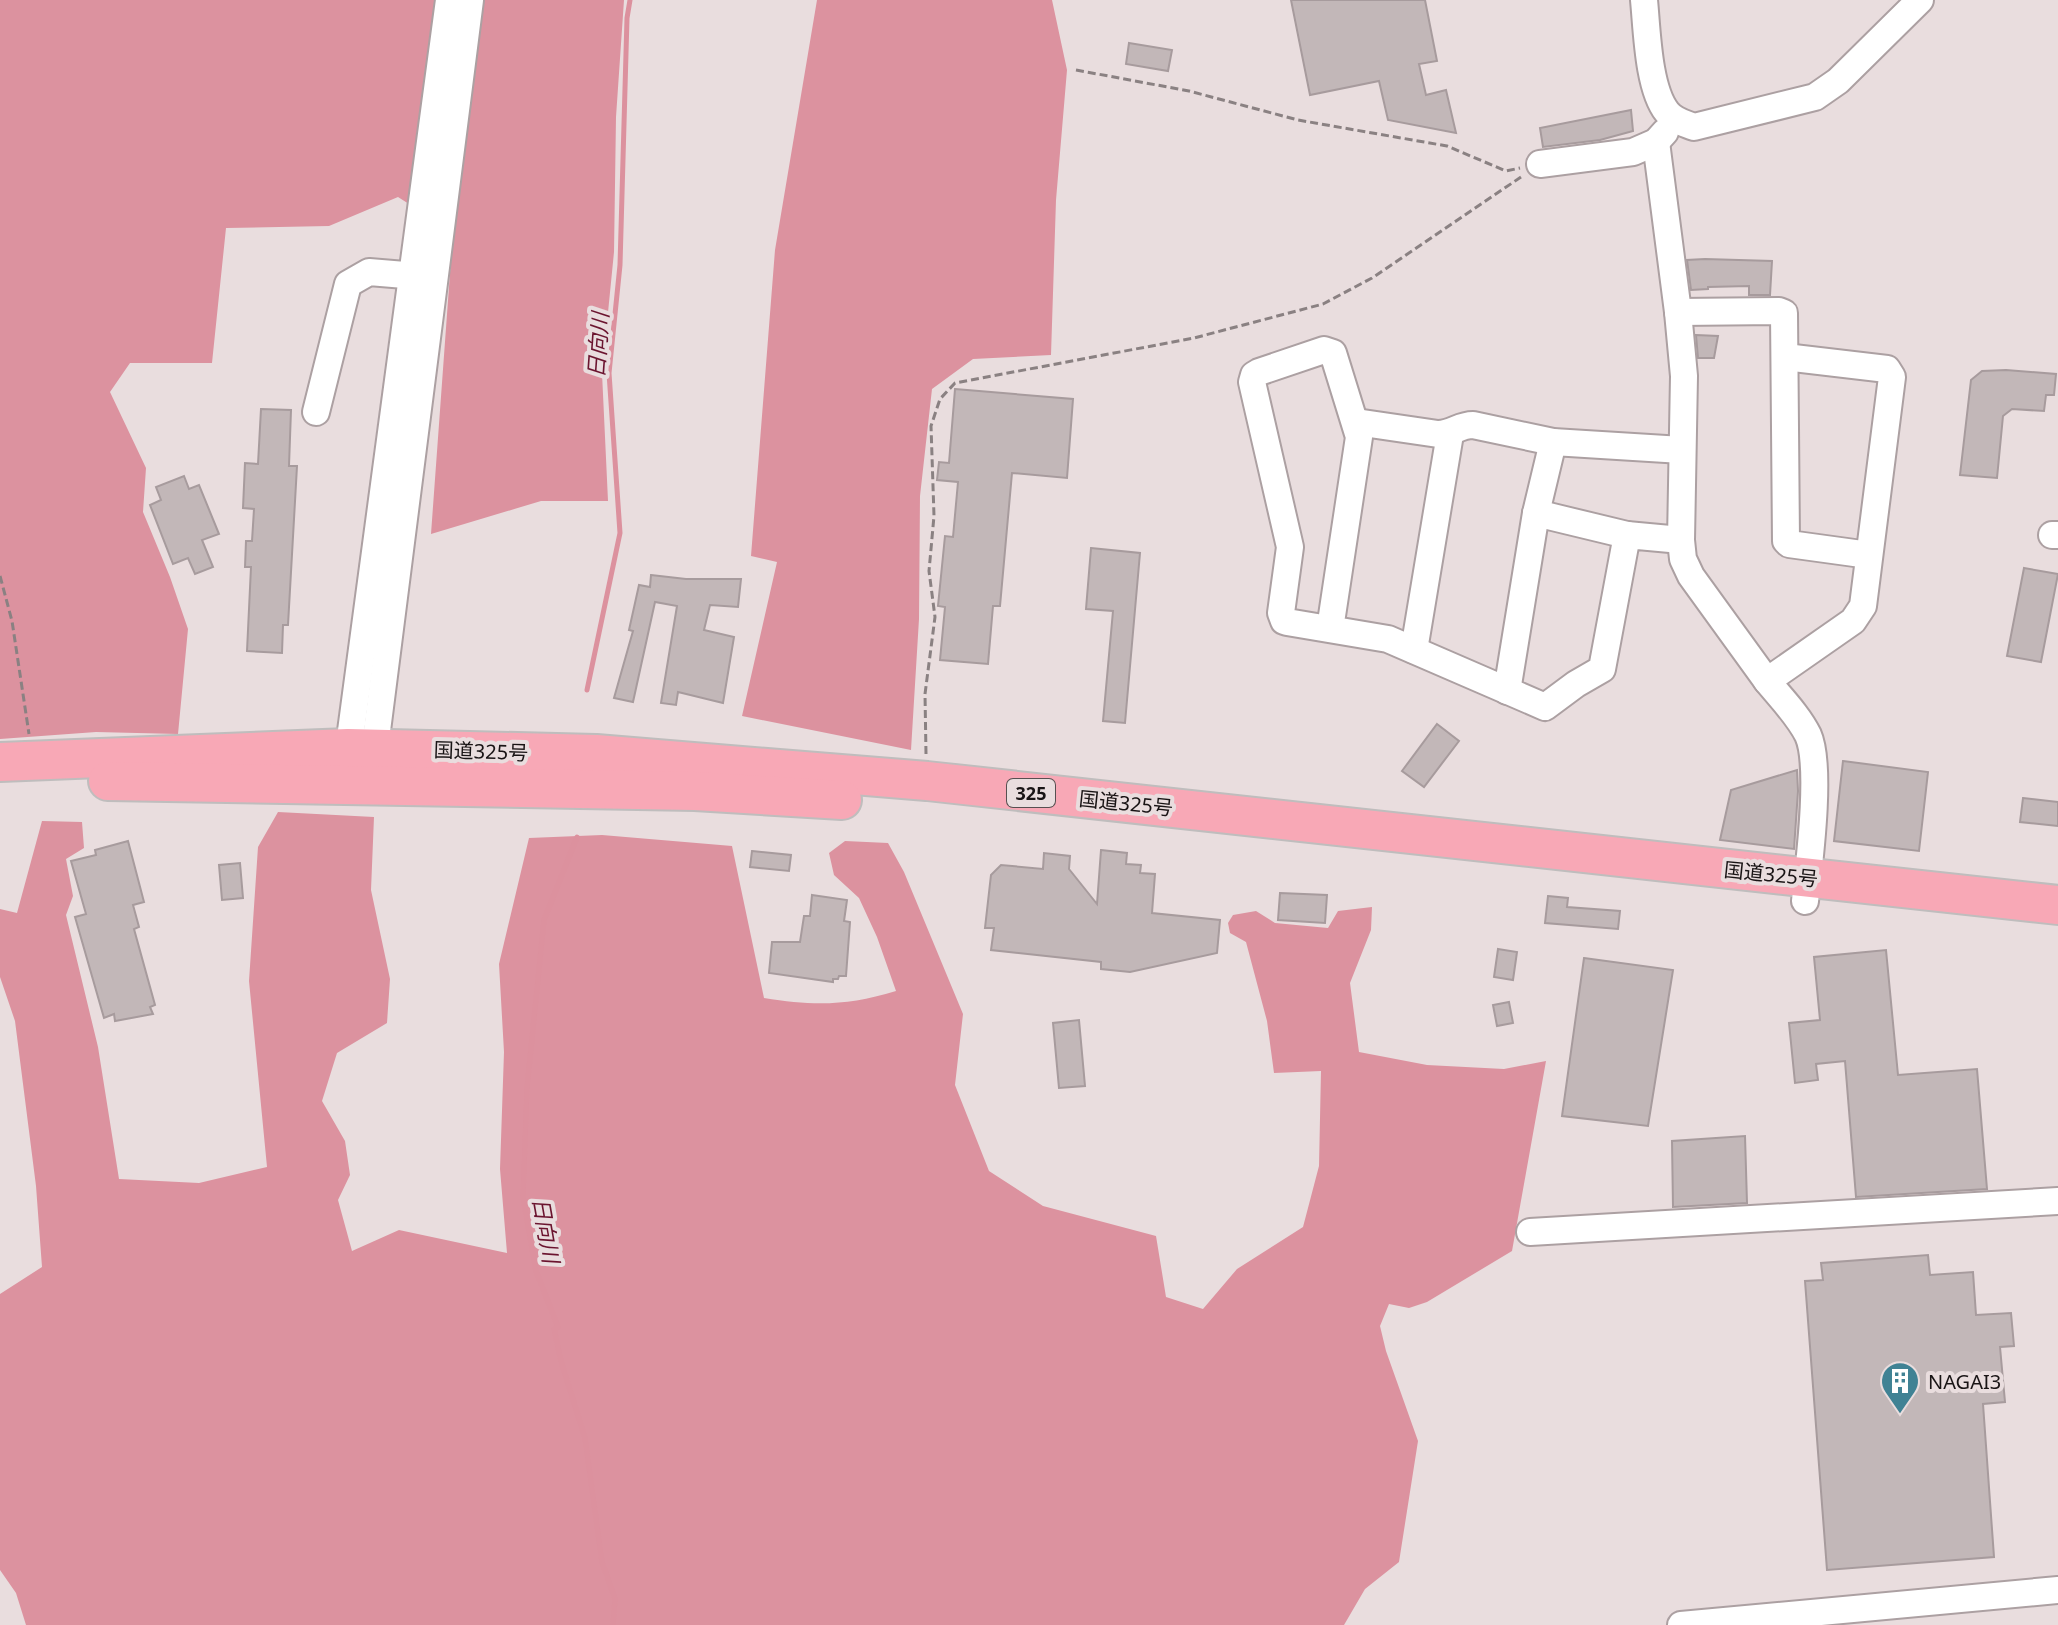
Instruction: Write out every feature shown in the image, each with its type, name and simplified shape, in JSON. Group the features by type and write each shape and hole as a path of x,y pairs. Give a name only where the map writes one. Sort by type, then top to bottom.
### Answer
{"highway":[{"name":"国道325号","path":"0,782 596,754 927,781 1806,889 2058,928"},
{"name":"国道325号","path":"17,761 360,767 887,803 1806,889 2058,905"}],"street":[{"path":"360,767 422,277 449,0"},
{"path":"422,277 470,0"},
{"path":"1644,0 1656,90 1666,111 1676,121 1694,127 1815,97 1838,81 1920,0"},
{"path":"1540,164 1633,152 1656,142 1676,121"},
{"path":"1656,142 1684,376 1683,559 1691,576 1800,723 1813,750 1813,801 1806,889"},
{"path":"316,412 348,284 369,272 422,277"},
{"path":"1678,312 1784,313 1786,541 1789,544 1869,555"},
{"path":"1330,629 1359,443 1356,422 1333,353 1324,350 1254,375 1252,382 1290,547 1282,618 1287,622 1388,639 1545,707 1602,669 1627,535"},
{"path":"1767,681 1859,614 1863,606 1891,372 1887,369 1785,357"},
{"path":"1356,422 1450,434 1463,425 1473,425 1553,442 1682,450"},
{"path":"1414,650 1450,434"},
{"path":"1507,691 1536,513 1553,442"},
{"path":"1536,513 1627,535 1681,540"},
{"path":"1530,1232 2058,1201"},
{"path":"1681,1625 2058,1590"}],"path":[{"path":"1076,70 1189,91 1298,120 1447,146 1506,171 1540,164"},
{"path":"927,781 925,694 935,617 929,571 934,516 931,426 940,399 955,383 1194,338 1323,304 1372,278 1540,164"},
{"path":"0,576 12,621 17,761"}],"shaded area":[{"path":"0,0 624,0 616,117 614,252 602,373 608,501 541,501 431,534 453,232 398,197 329,226 226,228 212,363 130,363 110,392 146,468 143,512 188,629 178,734 96,732 0,739"},
{"path":"817,0 1052,0 1067,70 1056,200 1051,355 973,359 932,389 920,496 919,619 911,750 742,716 777,562 751,556 775,250"},
{"path":"278,812 374,817 371,890 390,979 387,1023 337,1053 322,1101 345,1141 350,1175 338,1200 352,1251 399,1230 507,1253 500,1169 504,1052 499,964 529,838 602,835 732,846 764,998 815,1003 862,1000 896,991 859,898 834,875 829,853 845,841 888,843 904,872 963,1014 955,1085 989,1171 1043,1206 1156,1236 1166,1297 1203,1309 1237,1269 1303,1227 1319,1166 1321,1071 1274,1073 1267,1021 1246,942 1230,933 1228,923 1233,915 1256,911 1275,923 1328,928 1338,911 1372,907 1371,930 1350,983 1359,1052 1427,1065 1504,1069 1546,1061 1512,1251 1427,1302 1409,1308 1389,1304 1380,1326 1418,1441 1399,1562 1365,1589 1344,1625 26,1625 16,1593 0,1570 0,1294 42,1267 36,1186 15,1021 0,977 0,909 17,913 42,821 82,822 84,848 66,859 73,896 66,915 98,1047 119,1179 199,1183 267,1167 249,981 258,847"}],"building":[{"path":"1291,0 1425,0 1437,61 1419,64 1426,95 1446,90 1456,133 1388,120 1379,81 1310,95"},
{"path":"1129,43 1172,50 1168,71 1126,64"},
{"path":"1631,110 1633,131 1600,140 1543,147 1540,128"},
{"path":"1687,260 1772,261 1770,295 1749,295 1749,286 1691,290"},
{"path":"1696,335 1718,336 1714,358 1698,358"},
{"path":"1982,371 2056,374 2054,395 2046,395 2044,411 2012,409 2003,416 1997,478 1960,475 1971,380"},
{"path":"955,389 1073,399 1067,478 1012,473 1000,606 993,606 988,664 940,660 945,607 938,606 945,536 953,537 958,482 937,480 939,462 949,463"},
{"path":"261,409 291,410 289,466 297,466 288,625 283,625 282,653 247,651 251,567 245,567 246,541 252,541 254,509 243,508 245,463 258,464"},
{"path":"184,476 189,489 199,485 219,534 202,540 213,567 195,574 188,558 173,564 150,505 161,500 156,487"},
{"path":"1091,548 1140,553 1125,723 1103,721 1113,611 1086,609"},
{"path":"2024,568 2058,574 2041,662 2007,656"},
{"path":"651,575 686,579 741,579 738,607 710,605 704,630 734,637 723,703 678,692 676,705 661,703 677,606 655,602 633,702 614,698 633,631 629,630 639,585 650,587"},
{"path":"1437,724 1459,741 1424,787 1402,771"},
{"path":"1843,761 1928,772 1919,851 1834,841"},
{"path":"1797,770 1794,849 1720,840 1731,790"},
{"path":"2023,798 2058,802 2058,826 2020,822"},
{"path":"128,841 144,902 133,905 139,927 134,929 155,1005 150,1007 153,1014 115,1021 114,1014 104,1018 75,917 86,914 71,861 96,855 95,850"},
{"path":"1101,850 1127,853 1126,864 1141,865 1140,873 1155,874 1152,913 1220,920 1217,953 1130,972 1101,969 1101,962 991,950 994,928 985,928 991,875 1001,865 1043,869 1044,853 1070,856 1069,869 1097,904"},
{"path":"752,851 791,855 789,871 750,867"},
{"path":"240,863 243,898 222,900 219,865"},
{"path":"1280,893 1327,895 1325,923 1278,920"},
{"path":"812,895 847,900 844,921 850,922 846,976 839,976 833,982 769,973 772,942 800,942 804,916 810,916"},
{"path":"1548,896 1568,898 1567,907 1620,911 1618,929 1545,923"},
{"path":"1498,949 1517,952 1513,980 1494,977"},
{"path":"1886,950 1898,1075 1977,1069 1987,1189 1856,1197 1845,1061 1816,1064 1818,1080 1795,1083 1789,1023 1820,1020 1814,957"},
{"path":"1584,958 1673,970 1648,1126 1562,1116"},
{"path":"1509,1002 1513,1023 1497,1026 1493,1005"},
{"path":"1079,1020 1085,1086 1059,1088 1053,1023"},
{"path":"1745,1136 1747,1203 1673,1207 1672,1141"},
{"name":"NAGAI3","path":"1928,1255 1930,1275 1973,1272 1976,1315 2011,1313 2014,1346 2000,1347 2005,1402 1983,1404 1994,1557 1827,1570 1805,1281 1823,1280 1821,1263"}],"waterway":[{"name":"日向川","path":"587,690 620,533 609,373 620,265 630,0"},
{"name":"日向川","path":"577,837 544,920 527,1088 523,1197 536,1271 558,1327 554,1329 561,1361 585,1438 602,1562 615,1599 613,1625"}],"place":[{"name":"NAGAI3","path":"1900,1415"}]}
